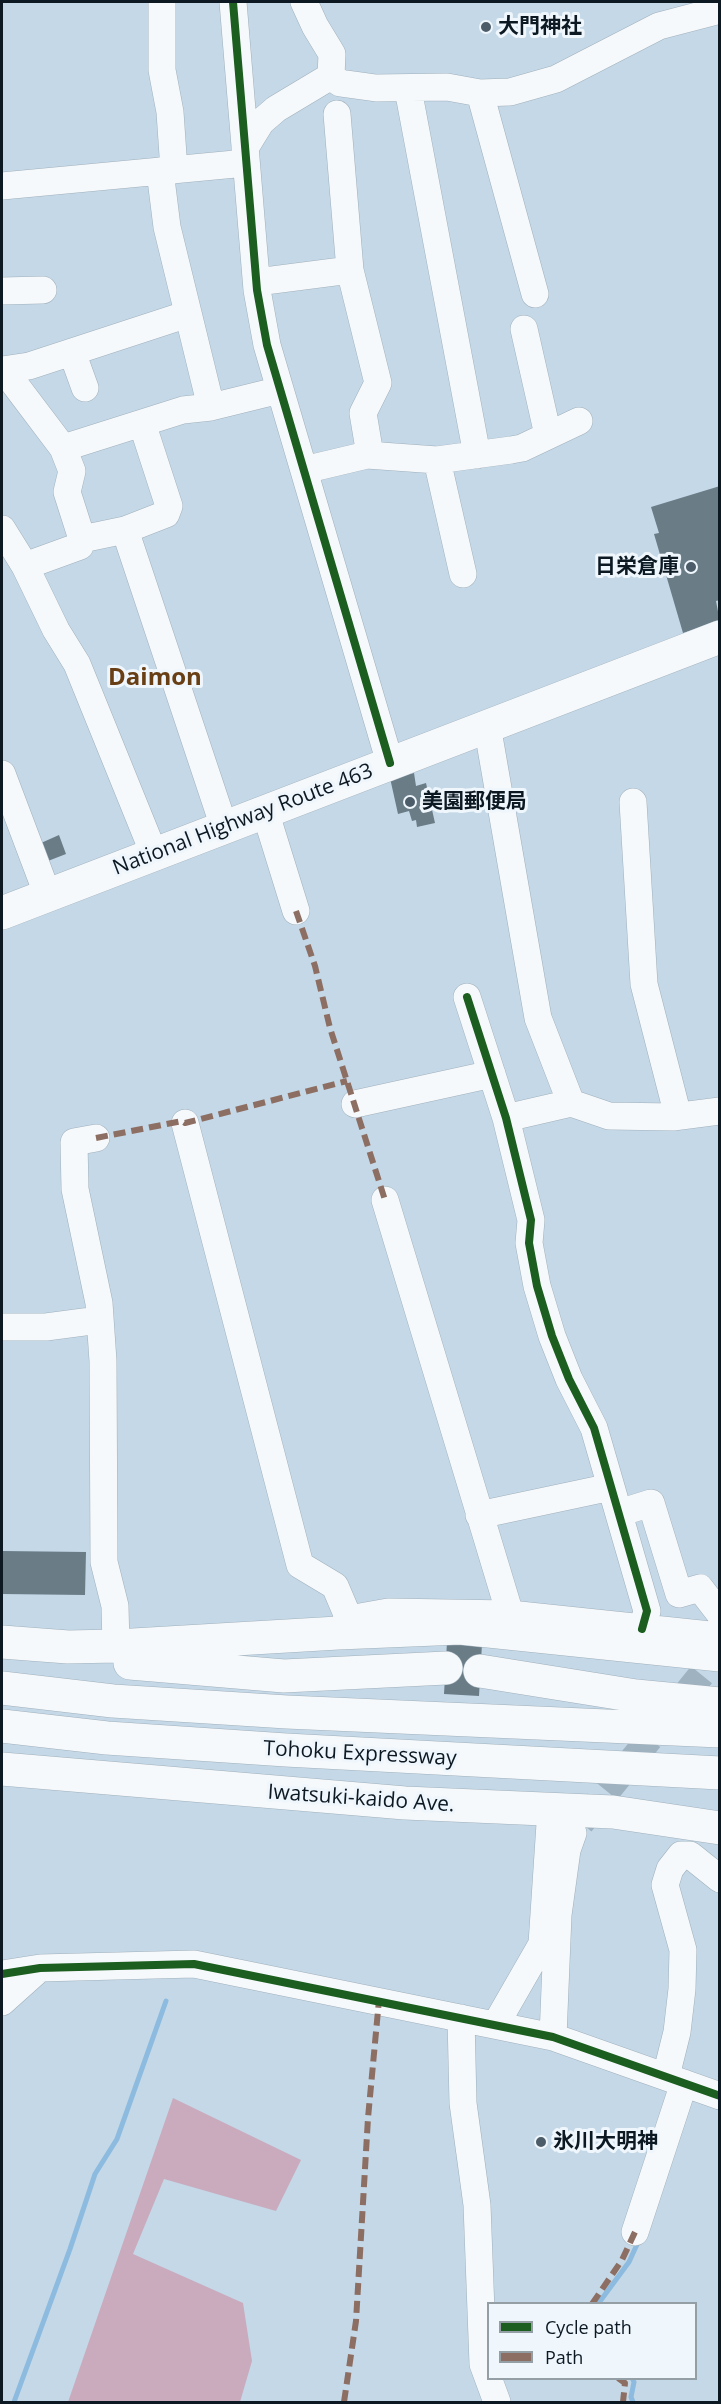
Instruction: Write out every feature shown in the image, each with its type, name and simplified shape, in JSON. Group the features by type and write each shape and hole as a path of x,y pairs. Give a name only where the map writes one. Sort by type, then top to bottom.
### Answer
{"highway":[{"name":"National Highway Route 463","path":"2,913 720,637"},
{"path":"2,1642 68,1647 116,1646 343,1626 460,1628 720,1655"},
{"path":"68,1647 111,1661 284,1676 446,1668"},
{"path":"480,1671 636,1696 720,1704"},
{"name":"Tohoku Expressway","path":"2,1688 113,1701 287,1712 720,1731"},
{"name":"Tohoku Expressway","path":"2,1726 107,1738 274,1749 720,1773"},
{"name":"Iwatsuki-kaido Ave.","path":"2,1769 203,1788 405,1803 613,1812 720,1828"},
{"path":"613,1812 649,1801 720,1808"}],"street":[{"path":"162,2 162,70 170,112 167,227 211,407"},
{"path":"233,2 257,282 267,345 390,763"},
{"path":"304,2 332,54 331,76"},
{"path":"331,76 340,83 376,88 447,87 480,93 526,89 556,79 659,26 720,10"},
{"path":"246,155 261,122 276,109 331,76"},
{"path":"408,89 477,455"},
{"path":"480,93 535,294"},
{"path":"337,114 350,270 378,383 363,413 370,455"},
{"path":"2,186 167,170 246,155"},
{"path":"257,282 350,270"},
{"path":"2,291 43,290"},
{"path":"25,566 80,546 82,539 67,492 72,471 63,448 3,370 29,366 188,314"},
{"path":"524,329 548,435"},
{"path":"72,352 85,388"},
{"path":"63,448 183,410 211,407 280,390"},
{"path":"304,470 370,455 437,460 522,448 579,422"},
{"path":"82,539 125,530 166,514 169,506 142,423"},
{"path":"437,460 463,574"},
{"path":"2,529 25,566 56,630 87,685 154,854"},
{"path":"125,530 224,827"},
{"path":"487,725 538,1018 571,1103"},
{"path":"2,774 48,896"},
{"path":"633,802 644,984 678,1116"},
{"path":"265,811 296,911"},
{"path":"467,997 506,1118 531,1220 529,1243 540,1296 552,1336 569,1379 594,1428 647,1611 642,1629"},
{"path":"355,1104 492,1074"},
{"path":"506,1118 571,1103 609,1116 678,1116 720,1111"},
{"path":"185,1123 300,1565 335,1587 343,1626 388,1612 510,1614 720,1636"},
{"path":"96,1138 74,1142 75,1189 99,1303 103,1360 104,1562 115,1606 116,1646"},
{"path":"385,1200 510,1614"},
{"path":"2,1327 46,1327 99,1320"},
{"path":"479,1515 611,1487"},
{"path":"619,1513 651,1503 679,1594 700,1587 720,1614"},
{"path":"496,2024 543,1944 551,1809"},
{"path":"553,2037 558,1915 567,1850 573,1833"},
{"path":"635,2232 675,2080 676,2032 682,1989 683,1950 665,1885 670,1869 681,1855 690,1855 720,1879"},
{"path":"2,1974 40,1968 194,1964 553,2037 720,2096"},
{"path":"2,2002 40,1968"},
{"path":"461,2018 463,2103 477,2205 483,2364 487,2375"},
{"path":"489,2380 496,2401"}],"shaded area":[{"path":"173,2098 301,2160 276,2211 164,2179 133,2254 243,2303 252,2361 240,2402 68,2402"}],"building":[{"name":"日栄倉庫","path":"720,486 720,600 716,601 720,622 683,633 654,534 659,533 651,507"},
{"path":"414,773 416,786 426,783 435,823 417,827 416,820 412,821 409,811 398,814 390,778"},
{"path":"59,835 66,854 48,861 41,843"},
{"path":"2,1551 86,1552 85,1595 2,1594"},
{"path":"447,1642 482,1644 479,1696 444,1694"}],"waterway":[{"path":"14,2402 95,2174 117,2139 166,2001"},
{"path":"599,2302 629,2262 639,2240"},
{"path":"633,2380 631,2397 633,2402"}],"tunnel":[{"path":"581,1823 720,1652"}],"marked path":[{"path":"296,911 315,966 330,1028 385,1200"},
{"path":"96,1138 182,1121 185,1123 347,1081"},
{"path":"344,2402 356,2321 368,2118 379,2000"},
{"path":"593,2302 622,2260 635,2232"},
{"path":"621,2380 625,2383 623,2402"}],"cycle path":[{"path":"233,2 257,290 267,345 390,763"},
{"path":"467,997 506,1118 531,1220 529,1243 537,1286 552,1336 569,1379 594,1428 647,1611 642,1629"},
{"path":"2,1974 40,1968 194,1964 553,2037 720,2096"}],"place":[{"name":"大門神社","path":"486,27"},
{"name":"日栄倉庫","path":"691,567"},
{"name":"美園郵便局","path":"410,802"},
{"name":"氷川大明神","path":"541,2142"}],"district":[{"name":"Daimon","path":"155,678"}]}
